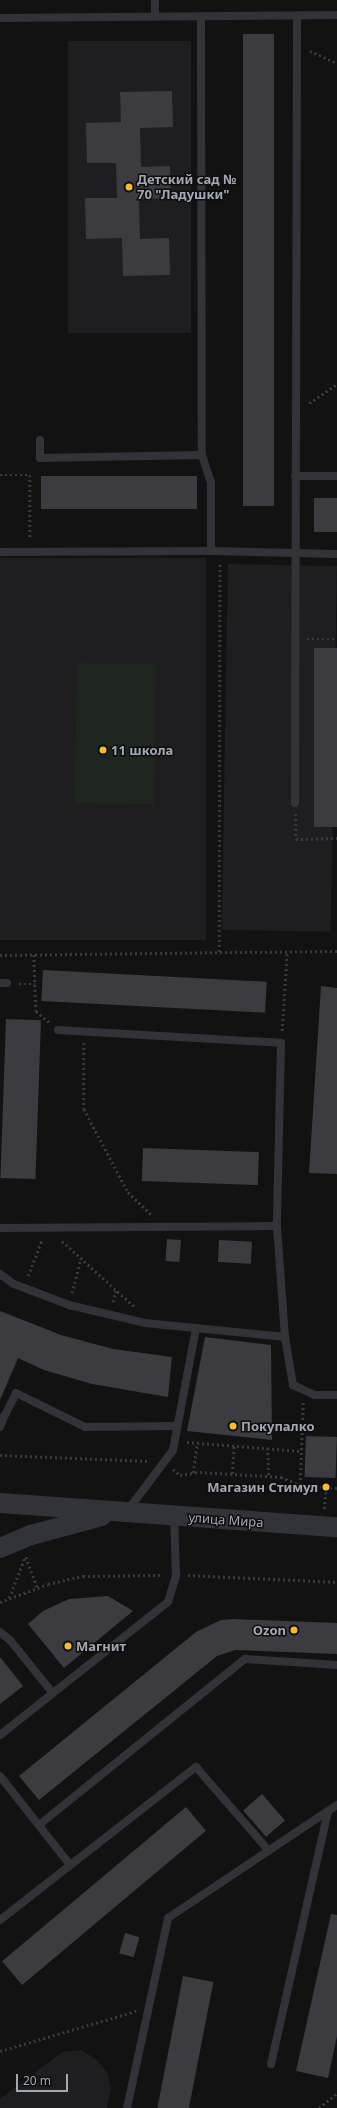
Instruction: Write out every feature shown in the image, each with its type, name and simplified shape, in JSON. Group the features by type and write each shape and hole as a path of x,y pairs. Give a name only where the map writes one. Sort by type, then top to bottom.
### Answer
{"street":[{"name":"улица Мира","path":"0,1503 337,1527"},
{"name":"улица Мира","path":"0,1548 31,1535 120,1512"}],"lane":[{"path":"155,0 155,16"},
{"path":"0,18 337,15"},
{"path":"201,16 202,455 211,482 210,551"},
{"path":"295,803 297,16"},
{"path":"40,440 40,458 202,455"},
{"path":"295,476 337,476"},
{"path":"0,552 220,551 337,554"},
{"path":"58,1030 282,1043 277,1226 285,1337 293,1385 314,1395 337,1396"},
{"path":"0,1228 277,1226"},
{"path":"0,1274 24,1287 69,1305 153,1324 285,1337"},
{"path":"120,1512 173,1450 196,1328"},
{"path":"1,1422 16,1393 85,1427 177,1426"},
{"path":"0,1735 52,1692 168,1602 176,1575 174,1516"},
{"path":"0,1632 10,1640 52,1692"},
{"path":"39,1825 245,1659 337,1665"},
{"path":"0,1920 196,1767 269,1851"},
{"path":"0,1776 70,1865"},
{"path":"127,2108 168,1918 337,1805"},
{"path":"271,2064 328,1812"}],"path":[{"path":"297,46 337,63"},
{"path":"295,413 337,384"},
{"path":"0,475 30,475 30,552"},
{"path":"219,952 220,551"},
{"path":"295,639 337,638"},
{"path":"295,803 296,839 337,838"},
{"path":"282,1043 287,951"},
{"path":"0,956 337,951"},
{"path":"34,955 36,1011 58,1030"},
{"path":"84,1032 84,1109 128,1192 164,1226"},
{"path":"24,1287 47,1227 153,1324"},
{"path":"69,1305 81,1258"},
{"path":"303,1390 300,1485 337,1488"},
{"path":"174,1441 301,1451"},
{"path":"193,1473 197,1443"},
{"path":"232,1474 234,1446"},
{"path":"268,1448 269,1476"},
{"path":"9,1598 26,1556 37,1588"},
{"path":"0,1602 37,1588 83,1576 176,1575 337,1582"},
{"path":"0,2051 149,2007"},
{"path":"319,2108 337,2093"}],"shaded area":[{"name":"Детский сад № 70 \"Ладушки\"","path":"68,41 191,41 191,333 68,333"},
{"name":"11 школа","path":"0,558 206,558 206,940 0,940"},
{"path":"228,564 337,566 331,932 222,930"},
{"path":"77,663 156,664 154,804 75,803"},
{"path":"81,2050 96,2059 107,2072 111,2089 107,2108 0,2108 0,2099 62,2052"}],"building":[{"path":"243,34 274,34 274,506 243,506"},
{"path":"172,91 173,127 140,128 141,167 170,166 171,198 139,199 140,239 169,238 170,275 123,276 122,238 86,239 85,198 117,198 116,163 87,163 86,123 121,122 120,92"},
{"path":"41,476 197,476 197,509 41,509"},
{"path":"314,498 337,498 337,532 314,532"},
{"path":"314,648 337,648 337,827 314,827"},
{"path":"43,970 267,982 265,1013 41,1001"},
{"path":"321,986 337,988 337,1174 309,1173"},
{"path":"6,1019 41,1020 35,1179 0,1178"},
{"path":"143,1148 259,1152 258,1185 142,1181"},
{"path":"167,1239 181,1240 179,1262 165,1261"},
{"path":"219,1240 252,1242 251,1264 218,1262"},
{"path":"0,1311 61,1335 113,1349 172,1357 168,1397 92,1384 44,1370 18,1358 0,1400"},
{"path":"205,1337 271,1345 272,1440 187,1431"},
{"path":"306,1436 337,1437 336,1478 305,1477"},
{"name":"Магнит","path":"108,1596 133,1611 64,1668 28,1624 43,1611 69,1599"},
{"path":"233,1619 337,1623 337,1654 235,1650 217,1656 39,1800 19,1776 196,1632 221,1620"},
{"path":"0,1657 23,1686 0,1704"},
{"path":"262,1794 285,1820 266,1837 243,1810"},
{"path":"186,1807 206,1831 22,1985 2,1961"},
{"path":"331,1914 337,1915 337,2036 328,2078 296,2071"},
{"path":"125,1933 139,1937 134,1957 119,1953"},
{"path":"183,1976 213,1982 189,2108 157,2108"}],"place":[{"name":"Детский сад № 70 \"Ладушки\"","path":"129,187"},
{"name":"11 школа","path":"103,750"},
{"name":"Покупалко","path":"233,1426"},
{"name":"Магазин Стимул","path":"326,1487"},
{"name":"Ozon","path":"294,1630"},
{"name":"Магнит","path":"68,1646"}]}
